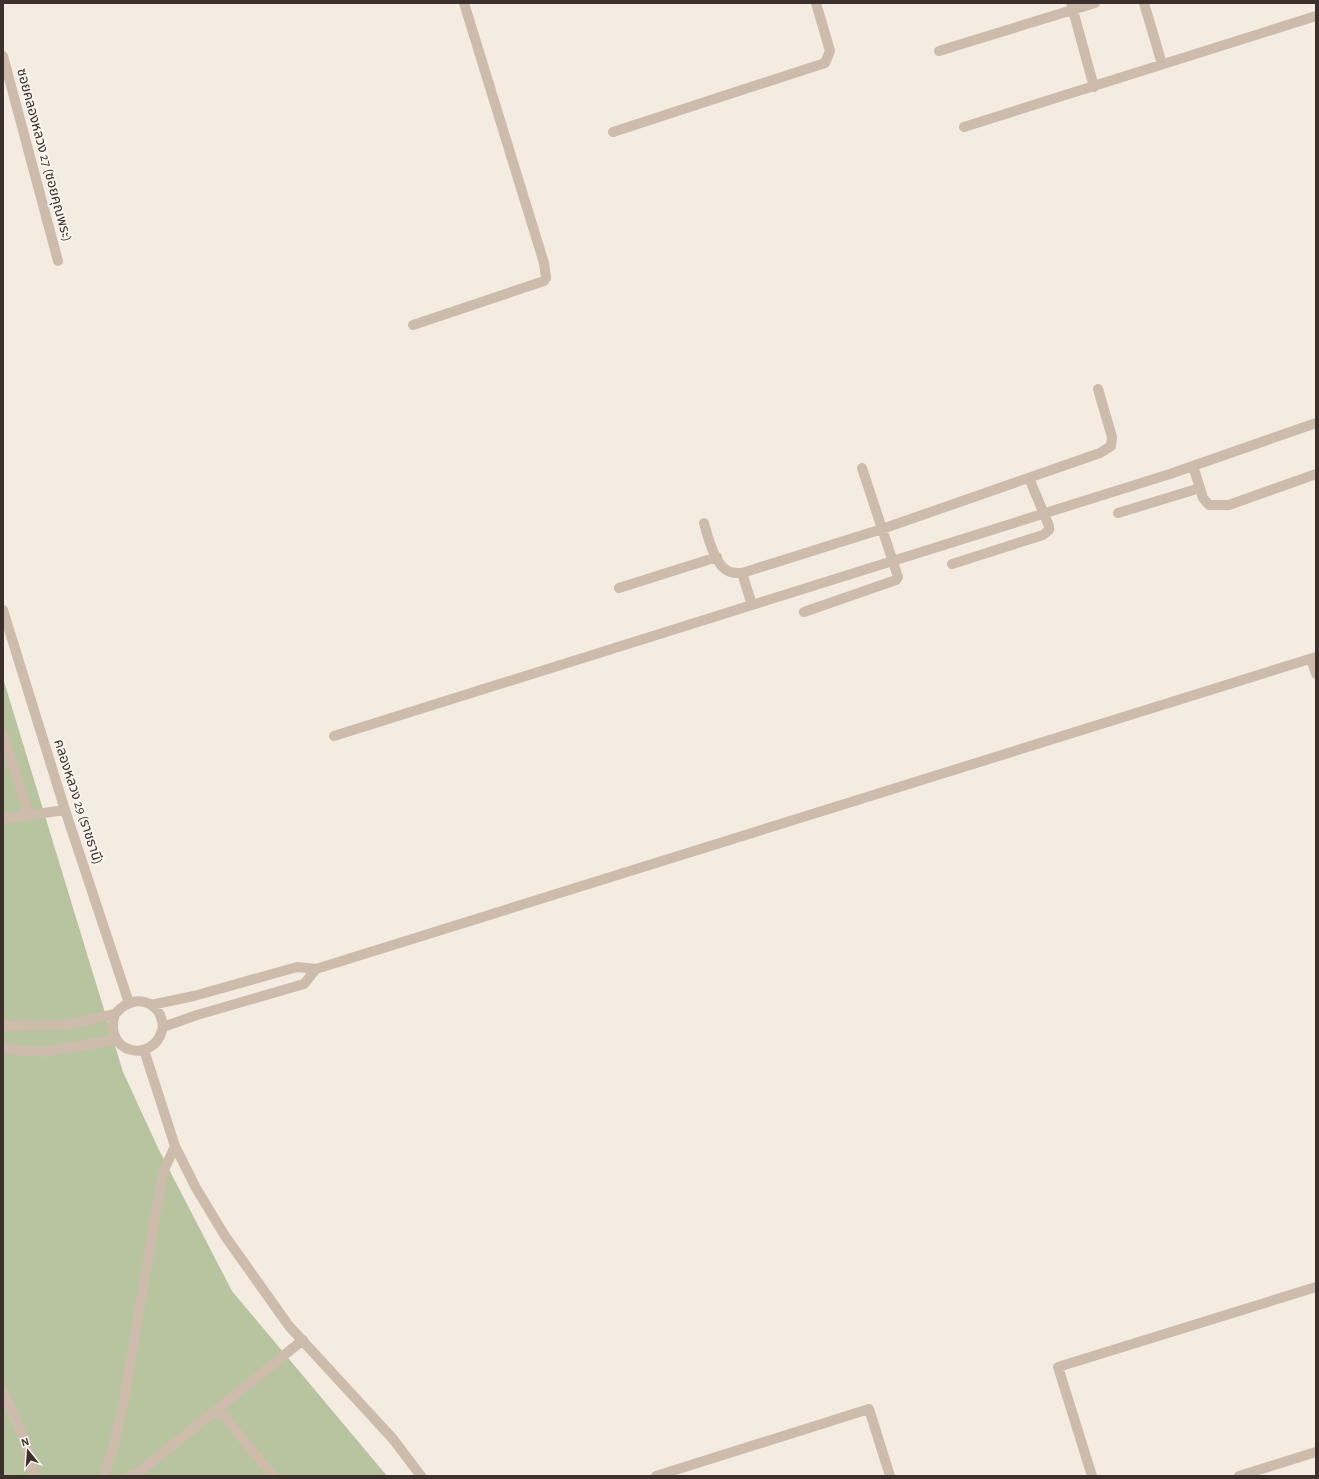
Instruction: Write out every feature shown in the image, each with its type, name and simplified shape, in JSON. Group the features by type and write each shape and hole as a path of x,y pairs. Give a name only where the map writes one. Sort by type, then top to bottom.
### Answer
{"street":[{"path":"413,325 544,281 546,278 544,262 464,3"},
{"path":"614,132 824,64 830,51 816,3"},
{"path":"939,51 1072,7 1096,3"},
{"path":"1144,3 1162,64"},
{"path":"1072,7 1094,87"},
{"path":"964,127 1316,16"},
{"name":"ซอยคลองหลวง 27 (ซอยคุณพระ)","path":"3,56 58,261"},
{"path":"704,523 722,568 730,572 742,573 882,529 1100,453 1111,446 1112,437 1098,389"},
{"path":"334,736 1044,514 1193,466 1316,422"},
{"path":"1193,466 1203,498 1209,505 1229,505 1316,474"},
{"path":"804,612 896,580 898,577 862,468"},
{"path":"952,564 1043,535 1049,530 1049,526 1029,478"},
{"path":"1118,513 1200,488"},
{"path":"619,588 717,557"},
{"path":"742,573 752,605"},
{"name":"คลองหลวง 29 (ราชธานี)","path":"3,610 65,810 129,1003"},
{"path":"151,1005 194,996 297,967 316,969 1314,658 1316,674"},
{"path":"3,735 29,815"},
{"path":"3,819 65,810"},
{"path":"163,1027 197,1015 304,984 316,969"},
{"path":"141,1001 151,1005 157,1010 162,1018 163,1027 161,1036 154,1045 144,1050 133,1051 122,1046 116,1040 113,1032 112,1023 115,1014 122,1006 129,1003 141,1001"},
{"path":"3,1026 64,1025 115,1014"},
{"path":"3,1049 42,1052 116,1040"},
{"path":"144,1050 175,1146 196,1188 226,1236 289,1326 392,1439 421,1476"},
{"path":"104,1476 114,1446 124,1400 162,1172 175,1146"},
{"path":"1092,1476 1058,1367 1316,1287"},
{"path":"130,1476 138,1472 303,1340"},
{"path":"3,1392 23,1436 34,1476"},
{"path":"218,1409 273,1476"},
{"path":"656,1476 869,1409 890,1476"},
{"path":"1239,1476 1316,1452"}],"green space":[{"path":"3,678 123,1072 159,1150 232,1291 387,1476 3,1476"}]}
